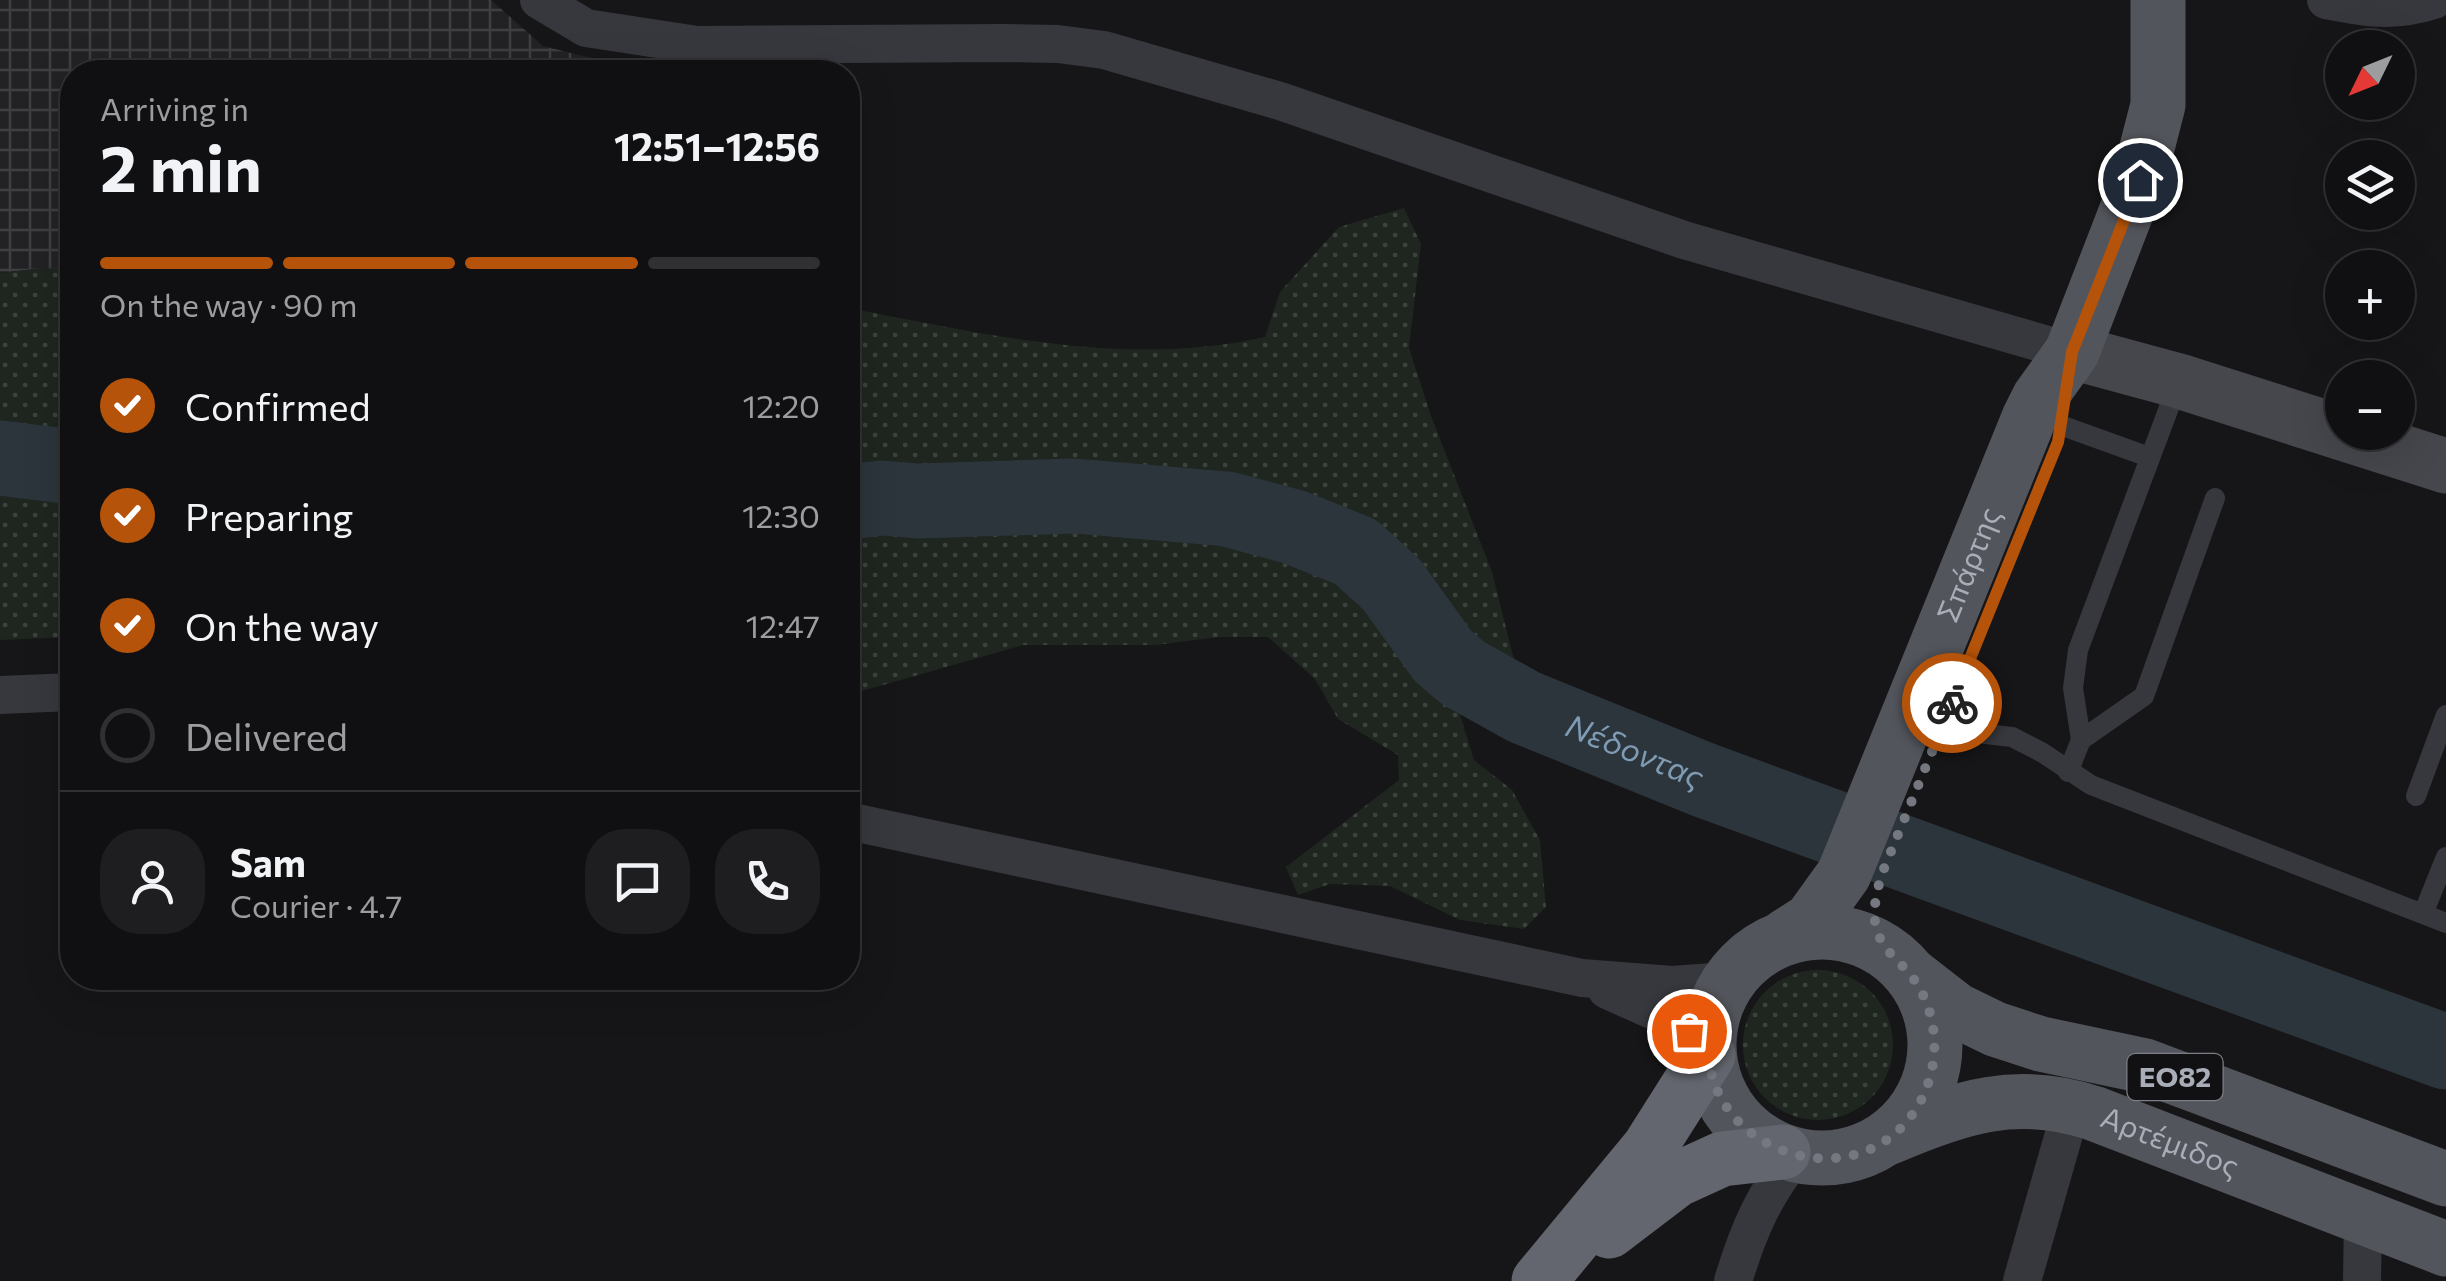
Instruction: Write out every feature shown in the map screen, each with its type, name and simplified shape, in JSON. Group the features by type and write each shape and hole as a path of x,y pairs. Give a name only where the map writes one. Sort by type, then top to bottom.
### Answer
{"highway":[{"path":"1541,1281 1672,1117 1708,1049"},
{"path":"1541,1281 1676,1180 1722,1159 1789,1154"}],"main road":[{"name":"Σπάρτης","path":"1902,777 1942,728 2063,426 2072,352 2140,180 2158,105 2158,0"},
{"name":"Σπάρτης","path":"1786,936 1883,871 1902,777 2029,418 2038,398 2072,352"},
{"name":"Σπάρτης","path":"1860,886 1876,930 1898,963"},
{"name":"ΕΟ82","path":"1708,1049 1712,1014 1728,980 1755,952 1786,936 1825,931 1859,938 1898,963 1925,998 1934,1025 1935,1054 1929,1084 1914,1112 1890,1137 1870,1149 1844,1157 1814,1159 1789,1154"},
{"name":"Αρτέμιδος","path":"1898,963 1956,1010 1995,1029 2161,1072 2446,1180"},
{"path":"1708,1049 1715,1084 1730,1112 1754,1137 1789,1154"},
{"name":"Αρτέμιδος","path":"1890,1137 1938,1116 2004,1102 2044,1100 2072,1106 2446,1249"}],"street":[{"path":"539,0 586,28 697,45 1002,43 1104,50 1280,101 1684,240 2179,381 2446,466"},
{"path":"2326,0 2365,8 2405,9 2434,0"},
{"path":"0,695 60,692"},
{"path":"860,824 1582,978 1672,985 1728,980"},
{"path":"1582,978 1670,1018 1708,1049"},
{"path":"2022,1281 2072,1106"},
{"path":"1733,1281 1750,1225 1789,1154"},
{"path":"2362,1281 2363,1217"}],"lane":[{"path":"2068,772 2081,740 2073,688 2078,650 2179,381"},
{"path":"2063,426 2149,457"},
{"path":"2081,740 2144,696 2215,498"},
{"path":"2416,796 2446,714"},
{"path":"1942,728 2012,738 2115,795 2446,922"},
{"path":"2424,914 2446,857"}],"shaded area":[{"path":"0,0 491,0 543,46 599,60 60,60 60,270 0,273"},
{"path":"1404,208 1421,244 1409,348 1492,572 1516,668 1499,675 1459,712 1474,760 1512,790 1540,840 1546,907 1524,929 1460,920 1390,886 1330,884 1298,895 1286,867 1399,780 1398,755 1338,719 1315,679 1268,637 1218,637 1156,645 1023,645 860,692 860,310 1003,337 1108,348 1213,346 1265,337 1280,292 1339,227"},
{"path":"60,270 60,638 0,640 0,273"},
{"path":"1818,970 1847,975 1871,992 1888,1016 1893,1045 1888,1074 1871,1098 1847,1115 1818,1120 1789,1115 1765,1098 1748,1074 1743,1045 1748,1016 1765,992 1789,975"}],"waterway":[{"name":"Νέδoντας","path":"0,458 60,466"},
{"name":"Νέδoντας","path":"860,501 1075,496 1227,509 1294,527 1356,552 1392,585 1443,656 1463,673 1524,707 1704,780 2446,1052"}],"way so far":[{"path":"1689,1031 1708,1044 1715,1084 1730,1112 1754,1137 1782,1152 1814,1159 1844,1157 1870,1149 1890,1137 1914,1112 1929,1084 1935,1054 1934,1025 1925,998 1909,973 1888,953 1876,930 1876,899 1883,871 1952,703"}],"route":[{"path":"1952,703 2058,442 2072,352 2140,180"}]}
